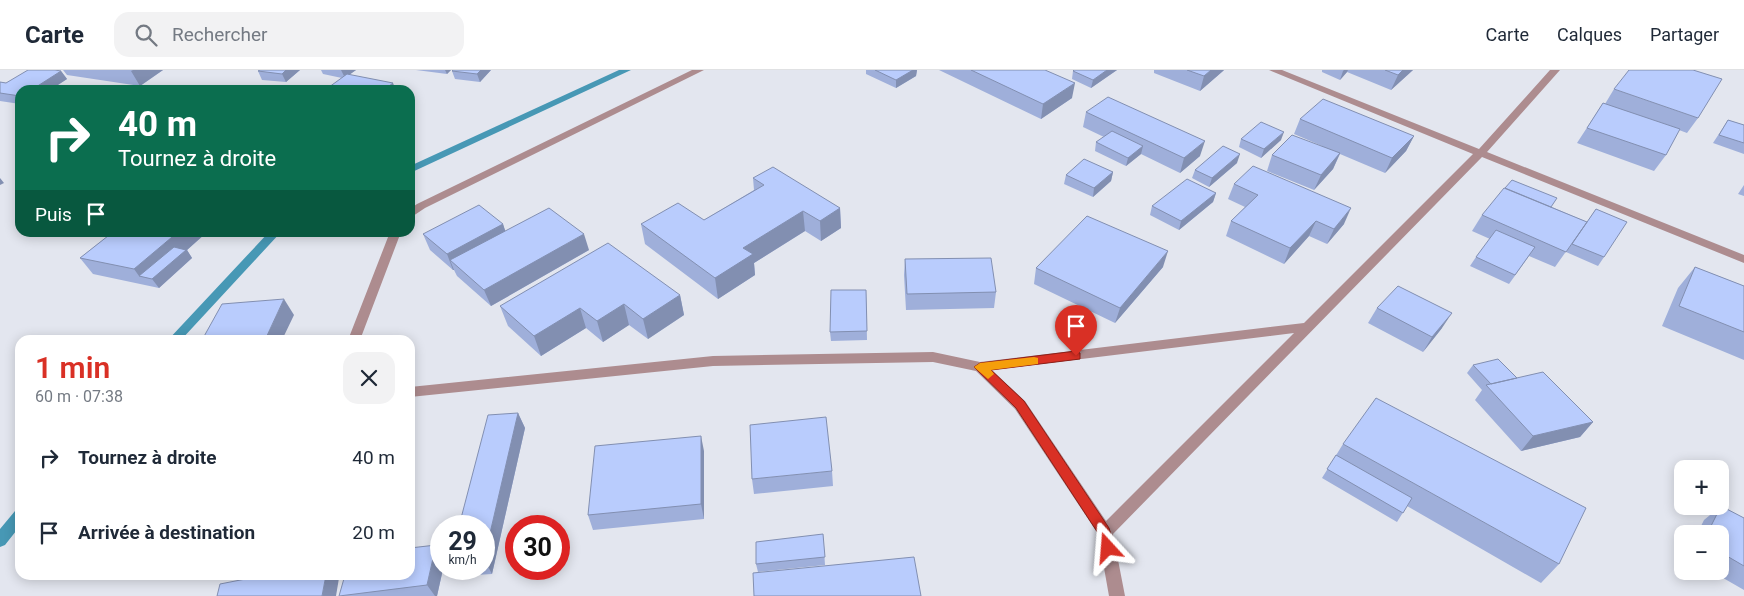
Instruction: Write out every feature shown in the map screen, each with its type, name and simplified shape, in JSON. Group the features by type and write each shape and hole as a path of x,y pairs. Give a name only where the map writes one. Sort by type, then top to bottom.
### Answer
{"street":[{"path":"415,210 698,70"},
{"path":"1274,70 1744,258"},
{"path":"1105,532 1480,152 1555,70"},
{"path":"356,335 394,237"},
{"path":"415,391 713,361 933,357 980,367 1307,327"},
{"path":"980,367 1020,404 1105,532 1117,596"}],"building":[{"path":"28,70 61,71 39,85 15,85 15,95 0,93 0,82 6,83"},
{"path":"286,70 282,74 258,71"},
{"path":"453,70 481,70 477,74"},
{"path":"875,70 913,70 896,80"},
{"path":"971,70 1045,70 1075,83 1043,104"},
{"path":"1074,70 1107,70 1093,80"},
{"path":"1187,70 1211,70 1204,76"},
{"path":"1385,70 1403,70 1398,75"},
{"path":"1629,70 1693,70 1722,79 1698,118 1614,89"},
{"path":"347,74 393,83 390,85 332,85"},
{"path":"1108,97 1205,141 1184,158 1086,112"},
{"path":"1323,99 1414,136 1392,158 1300,119"},
{"path":"1603,103 1680,129 1666,155 1587,128"},
{"path":"1728,120 1744,125 1744,143 1719,135"},
{"path":"1261,122 1284,132 1264,149 1241,139"},
{"path":"1112,131 1143,146 1128,158 1096,142"},
{"path":"1292,135 1340,153 1321,175 1272,155"},
{"path":"1223,146 1240,154 1212,178 1195,170"},
{"path":"1084,159 1113,172 1094,188 1066,175"},
{"path":"1253,166 1351,208 1334,229 1316,221 1290,248 1231,221 1258,195 1234,184"},
{"path":"773,167 840,208 820,221 803,211 743,248 753,254 715,278 641,224 678,203 704,220 764,185 753,178"},
{"path":"1187,179 1216,193 1181,221 1152,206"},
{"path":"1512,180 1557,198 1551,207 1505,188"},
{"path":"1504,188 1587,222 1566,252 1482,215"},
{"path":"479,205 503,224 447,254 423,234"},
{"path":"549,208 584,234 484,290 450,260"},
{"path":"1596,209 1627,222 1604,257 1572,244"},
{"path":"1087,216 1168,251 1120,308 1036,268"},
{"path":"1496,230 1535,247 1515,275 1476,257"},
{"path":"107,237 172,237 134,269 80,258"},
{"path":"608,243 680,295 643,319 624,304 597,321 580,308 534,336 500,306"},
{"path":"174,247 186,250 152,279 139,276"},
{"path":"991,258 996,292 907,294 905,259"},
{"path":"1695,267 1744,286 1744,332 1679,306"},
{"path":"1398,286 1452,313 1432,337 1377,308"},
{"path":"831,290 866,290 867,331 830,332"},
{"path":"284,299 267,335 205,335 222,304"},
{"path":"1498,359 1517,378 1491,384 1473,365"},
{"path":"1543,372 1593,422 1533,436 1486,385"},
{"path":"1376,398 1586,508 1559,564 1343,444"},
{"path":"518,413 494,515 462,515 488,415"},
{"path":"826,417 832,471 752,479 750,425"},
{"path":"701,436 701,504 588,515 595,446"},
{"path":"1336,455 1412,498 1403,513 1327,469"},
{"path":"1729,510 1744,518 1744,566 1729,557 1729,525 1712,525 1716,515 1729,515"},
{"path":"823,534 825,557 756,564 756,542"},
{"path":"430,546 430,572 427,585 339,596 344,580 415,580 415,547"},
{"path":"914,557 921,596 754,596 753,573"},
{"path":"240,580 325,580 322,596 217,596 220,584"}],"waterway":[{"path":"415,168 626,70"},
{"path":"179,335 271,237"},
{"path":"0,540 15,521"}],"slow traffic":[{"path":"988,374 980,367 1034,361"}],"route":[{"path":"1076,356 980,367 1020,404 1105,532 1108,548"}]}
